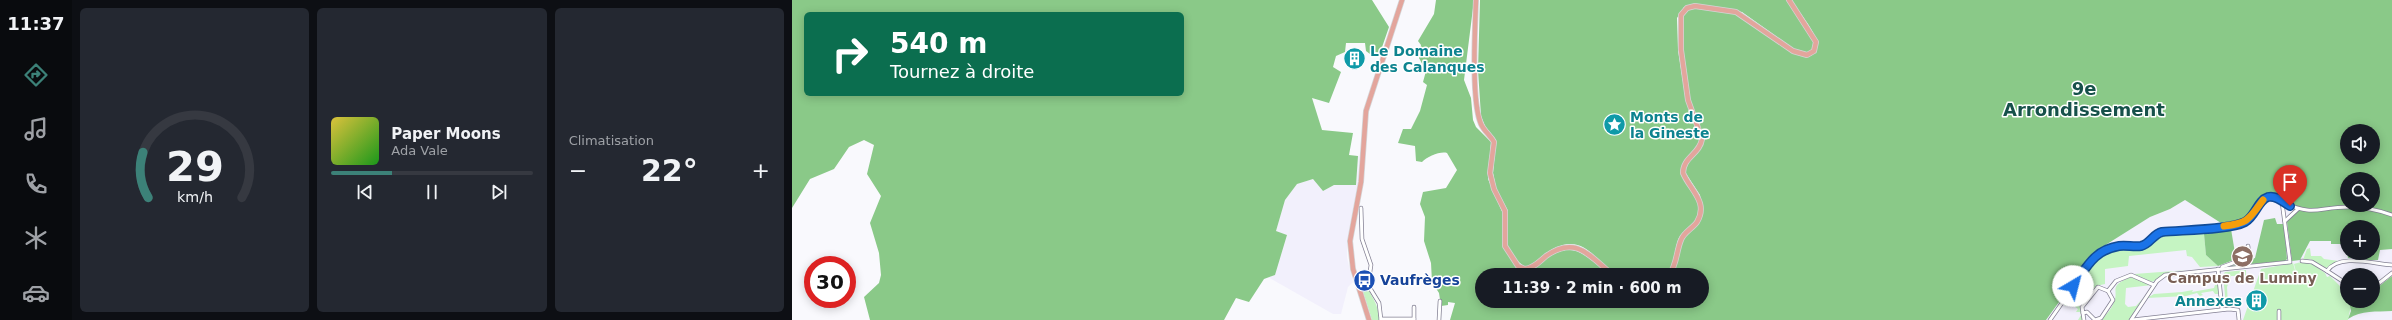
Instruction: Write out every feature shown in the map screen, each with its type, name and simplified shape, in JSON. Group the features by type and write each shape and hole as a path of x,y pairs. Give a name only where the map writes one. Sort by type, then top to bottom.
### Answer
{"main road":[{"path":"1369,320 1350,258 1350,240 1360,182 1363,126 1377,72 1402,0"},
{"path":"1476,0 1475,74 1478,110 1481,124 1494,142 1490,173 1494,189 1505,211 1504,240 1506,250 1518,266 1523,268"},
{"path":"1673,268 1682,237 1694,226 1701,211 1698,196 1683,173 1685,163 1698,150 1702,139 1688,100 1681,50 1680,15 1687,8 1695,6 1736,12 1793,51 1808,55 1814,52 1816,42 1789,0"},
{"path":"1527,268 1554,251 1569,248 1580,249 1594,257 1606,268"}],"street":[{"path":"2050,320 2095,256 2103,250 2121,246 2142,246 2158,233 2162,232 2239,224 2251,218 2265,199 2276,198 2298,209 2314,212 2350,207 2370,209 2392,215"},
{"path":"2131,320 2154,285 2165,275 2290,262 2282,202"},
{"path":"1361,208 1362,238 1371,265 1368,280 1369,290 1379,303 1381,319 1414,319 1414,307"},
{"path":"2285,221 2298,209"},
{"path":"2220,269 2222,266 2249,257 2248,246"},
{"path":"2302,261 2312,262 2340,280"},
{"path":"2327,272 2330,268 2344,261 2392,265"},
{"path":"2220,269 2222,309"},
{"path":"2380,282 2392,273"},
{"path":"2108,291 2116,281 2131,275 2154,285"},
{"path":"1356,281 1361,277 1368,280"},
{"path":"2083,313 2087,312 2095,320 2101,318 2113,300 2108,291 2100,287 2095,289 2082,307 2084,320"},
{"path":"1439,320 1440,301"},
{"path":"2131,320 2222,309 2236,309 2239,320"},
{"path":"2279,311 2279,320"}],"shaded area":[{"path":"1358,156 1358,184 1347,241 1347,258 1353,282 1348,287 1341,314 1333,314 1268,277 1275,275 1287,235 1276,231 1285,200 1297,184 1313,179 1323,191 1334,185 1355,185"},
{"name":"Campus de Luminy","path":"2268,195 2277,196 2293,204 2310,241 2340,240 2340,260 2380,260 2380,248 2392,249 2392,320 2046,320 2096,251 2150,217 2170,209 2185,200 2221,223 2248,218"}],"green space":[{"path":"792,0 1372,0 1389,27 1380,53 1375,52 1370,54 1366,51 1365,43 1346,43 1345,52 1336,56 1333,67 1341,72 1329,103 1312,98 1322,130 1353,133 1349,155 1358,156 1356,185 1334,185 1323,191 1313,179 1297,184 1285,200 1276,231 1287,235 1275,275 1264,279 1249,302 1236,298 1224,320 870,320 864,297 879,283 881,275 879,253 870,223 881,196 867,174 874,145 864,140 849,147 834,169 810,179 792,208"},
{"path":"1436,0 1474,0 1464,80 1471,98 1473,120 1476,127 1491,142 1488,179 1504,216 1503,246 1519,268 1475,268 1475,308 1709,308 1709,268 1673,268 1684,238 1701,218 1703,211 1700,195 1685,172 1686,167 1703,144 1704,139 1690,100 1682,50 1681,19 1688,9 1695,8 1735,14 1792,53 1808,57 1815,52 1817,46 1815,38 1812,30 1791,0 2392,0 2392,249 2380,250 2380,220 2340,220 2340,244 2331,244 2331,241 2310,241 2300,260 2292,261 2287,222 2296,212 2294,208 2285,200 2268,195 2248,218 2221,223 2185,200 2170,209 2150,217 2096,251 2046,320 1450,320 1455,303 1448,302 1448,305 1441,306 1439,293 1432,282 1431,263 1424,241 1425,217 1420,204 1423,192 1446,188 1457,170 1447,153 1434,155 1422,162 1416,161 1415,146 1398,143 1403,129 1411,129 1420,111 1427,85 1423,82 1426,71 1419,58 1421,45 1418,41 1434,14"},
{"path":"1480,0 1787,0 1814,43 1812,50 1807,53 1794,49 1742,12 1695,4 1684,7 1677,18 1678,50 1686,101 1700,139 1696,148 1686,159 1681,173 1696,198 1699,210 1693,224 1679,237 1670,268 1608,268 1589,251 1581,246 1573,244 1563,245 1551,250 1529,266 1525,267 1515,259 1507,245 1508,211 1496,188 1493,173 1496,140 1485,126 1481,116 1478,70"},
{"path":"2275,218 2277,224 2284,224 2287,259 2285,261 2229,266 2255,258 2264,220"},
{"path":"2240,225 2239,227 2204,234 2206,255 2218,266 2200,267 2192,257 2187,256 2186,250 2129,256 2128,266 2105,269 2105,284 2096,286 2079,304 2083,320 2078,320 2081,315 2080,312 2076,312 2078,309 2069,302 2066,306 2063,304 2095,258 2104,251 2119,247 2142,247 2163,233"},
{"path":"2231,229 2236,259 2218,266 2206,255 2204,234"},
{"path":"2310,248 2311,256 2321,256 2324,259 2339,261 2326,268 2310,259 2303,260 2307,249"},
{"path":"1569,250 1577,251 1601,268 1530,268 1552,255 1561,251"},
{"path":"2310,262 2325,273 2327,277 2330,276 2340,286 2340,308 2350,308 2348,320 2243,320 2261,269 2293,263 2300,288 2294,264"},
{"path":"2188,270 2170,272 2152,282 2134,274"},
{"path":"2246,270 2246,277 2239,284 2237,276 2231,276 2227,287 2228,306 2226,306 2223,275 2225,272"},
{"path":"2392,276 2392,311 2364,313 2348,319 2351,311 2350,308 2380,308 2380,285"},
{"path":"2130,277 2152,285 2126,288 2125,304 2128,307 2136,306 2143,298 2129,320 2102,320 2115,299 2116,286"},
{"path":"1361,280 1365,281 1376,304 1379,320 1372,320 1360,282"},
{"path":"2215,285 2219,285 2220,294 2215,294 2213,291 2201,293 2203,295 2200,296 2197,293 2186,296 2147,298 2154,294 2193,290 2192,292 2214,288"}],"slow traffic":[{"path":"2224,226 2239,224 2247,221 2254,215 2263,200"}],"place":[{"name":"Le Domaine des Calanques","path":"1354,59"},
{"name":"Monts de la Gineste","path":"1614,125"},
{"name":"Campus de Luminy","path":"2242,256"},
{"name":"Vaufrèges","path":"1364,280"},
{"name":"Annexes","path":"2257,301"}],"district":[{"name":"9e Arrondissement","path":"2084,98"}],"route":[{"path":"2073,286 2095,256 2103,250 2121,246 2142,246 2158,233 2162,232 2239,224 2251,218 2262,202 2268,197 2279,199 2290,206"}]}
